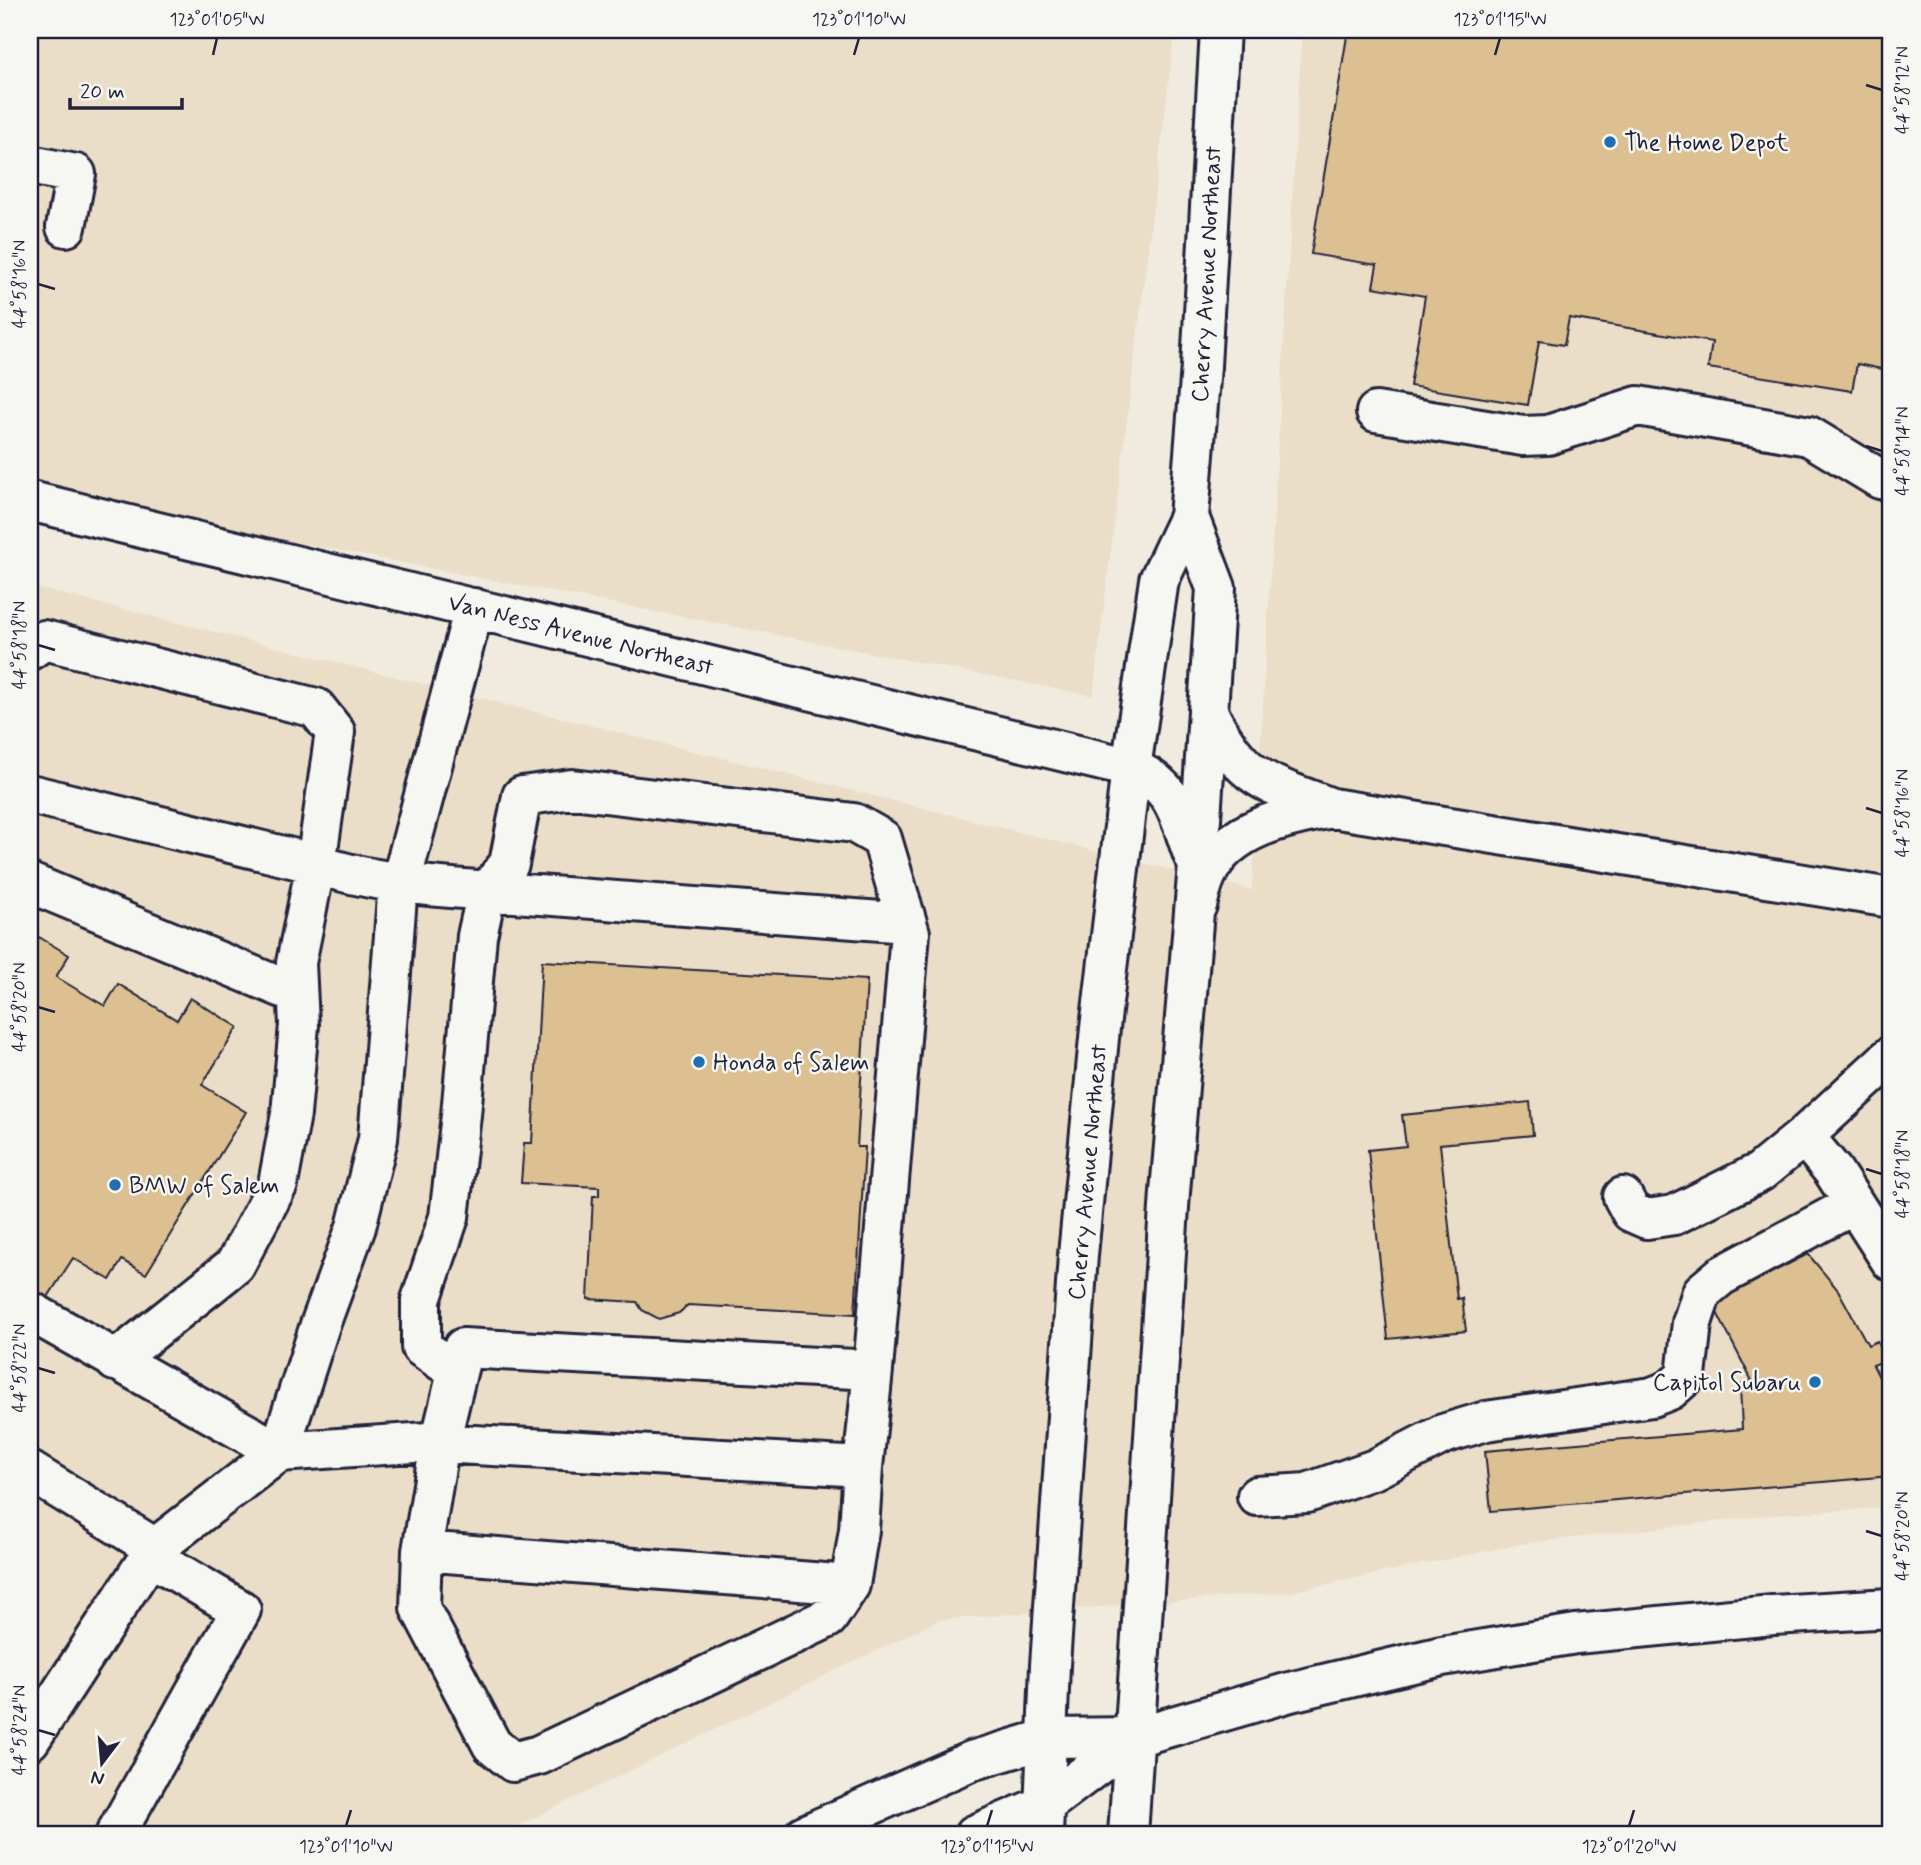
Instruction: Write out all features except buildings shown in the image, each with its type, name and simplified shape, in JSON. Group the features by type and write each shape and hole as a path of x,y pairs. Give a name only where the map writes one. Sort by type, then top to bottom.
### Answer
{"main road":[{"name":"Cherry Avenue Northeast","path":"1045,1820 1050,1665 1078,1255 1100,1028 1131,768 1159,580 1189,517 1202,366 1220,30"},
{"path":"30,165 76,174 66,228"},
{"path":"1376,412 1523,436 1548,435 1638,406 1809,436 1867,472 1891,481"},
{"name":"Van Ness Avenue Northeast","path":"30,501 1131,768 1152,777 1168,791 1198,865"},
{"name":"Cherry Avenue Northeast","path":"1128,1835 1170,1192 1198,865 1216,587 1189,517"},
{"path":"30,1740 153,1552 279,1452 320,1325 356,1227 378,1139 401,883 474,608"},
{"path":"30,650 44,640 316,708 335,732 316,864 296,963 299,1025 291,1114 278,1184 234,1265 114,1361"},
{"path":"1208,712 1225,746 1247,772 1277,787 1332,808 1891,898"},
{"path":"457,1372 421,1347 421,1300 449,1217 477,936 487,891 509,864 522,796 572,789 854,823 882,839 907,923 909,947 873,1370 863,1467 859,1530 850,1586 828,1618 539,1755 513,1762 492,1745 420,1608 422,1550 440,1443 463,1348 873,1370"},
{"path":"30,794 401,883 907,923"},
{"path":"1194,914 1208,872 1228,848 1247,834 1288,816 1332,808"},
{"path":"30,883 297,994"},
{"path":"1623,1197 1631,1212 1647,1219 1674,1215 1760,1172 1804,1136 1891,1056"},
{"path":"1804,1136 1833,1171 1891,1261"},
{"path":"1257,1496 1307,1493 1375,1469 1443,1434 1486,1421 1652,1396 1670,1390 1686,1376 1692,1323 1702,1292 1721,1276 1853,1205"},
{"path":"30,1311 114,1361 279,1452 440,1443 863,1467"},
{"path":"30,1471 241,1611 115,1835"},
{"path":"422,1550 850,1586"},
{"path":"804,1835 971,1761 1049,1738 1135,1737 1290,1692 1442,1656 1576,1634 1773,1615 1891,1608"},
{"path":"974,1835 1045,1820 1135,1737"}],"shaded area":[{"path":"30,30 1175,30 1093,696 30,491"},
{"path":"1302,30 1891,30 1891,1508 1789,1513 1521,1544 1289,1592 939,1620 499,1835 30,1835 30,586 1252,890"}],"place":[{"name":"The Home Depot","path":"1610,142"},
{"name":"Honda of Salem","path":"699,1062"},
{"name":"BMW of Salem","path":"115,1185"},
{"name":"Capitol Subaru","path":"1815,1382"}]}
